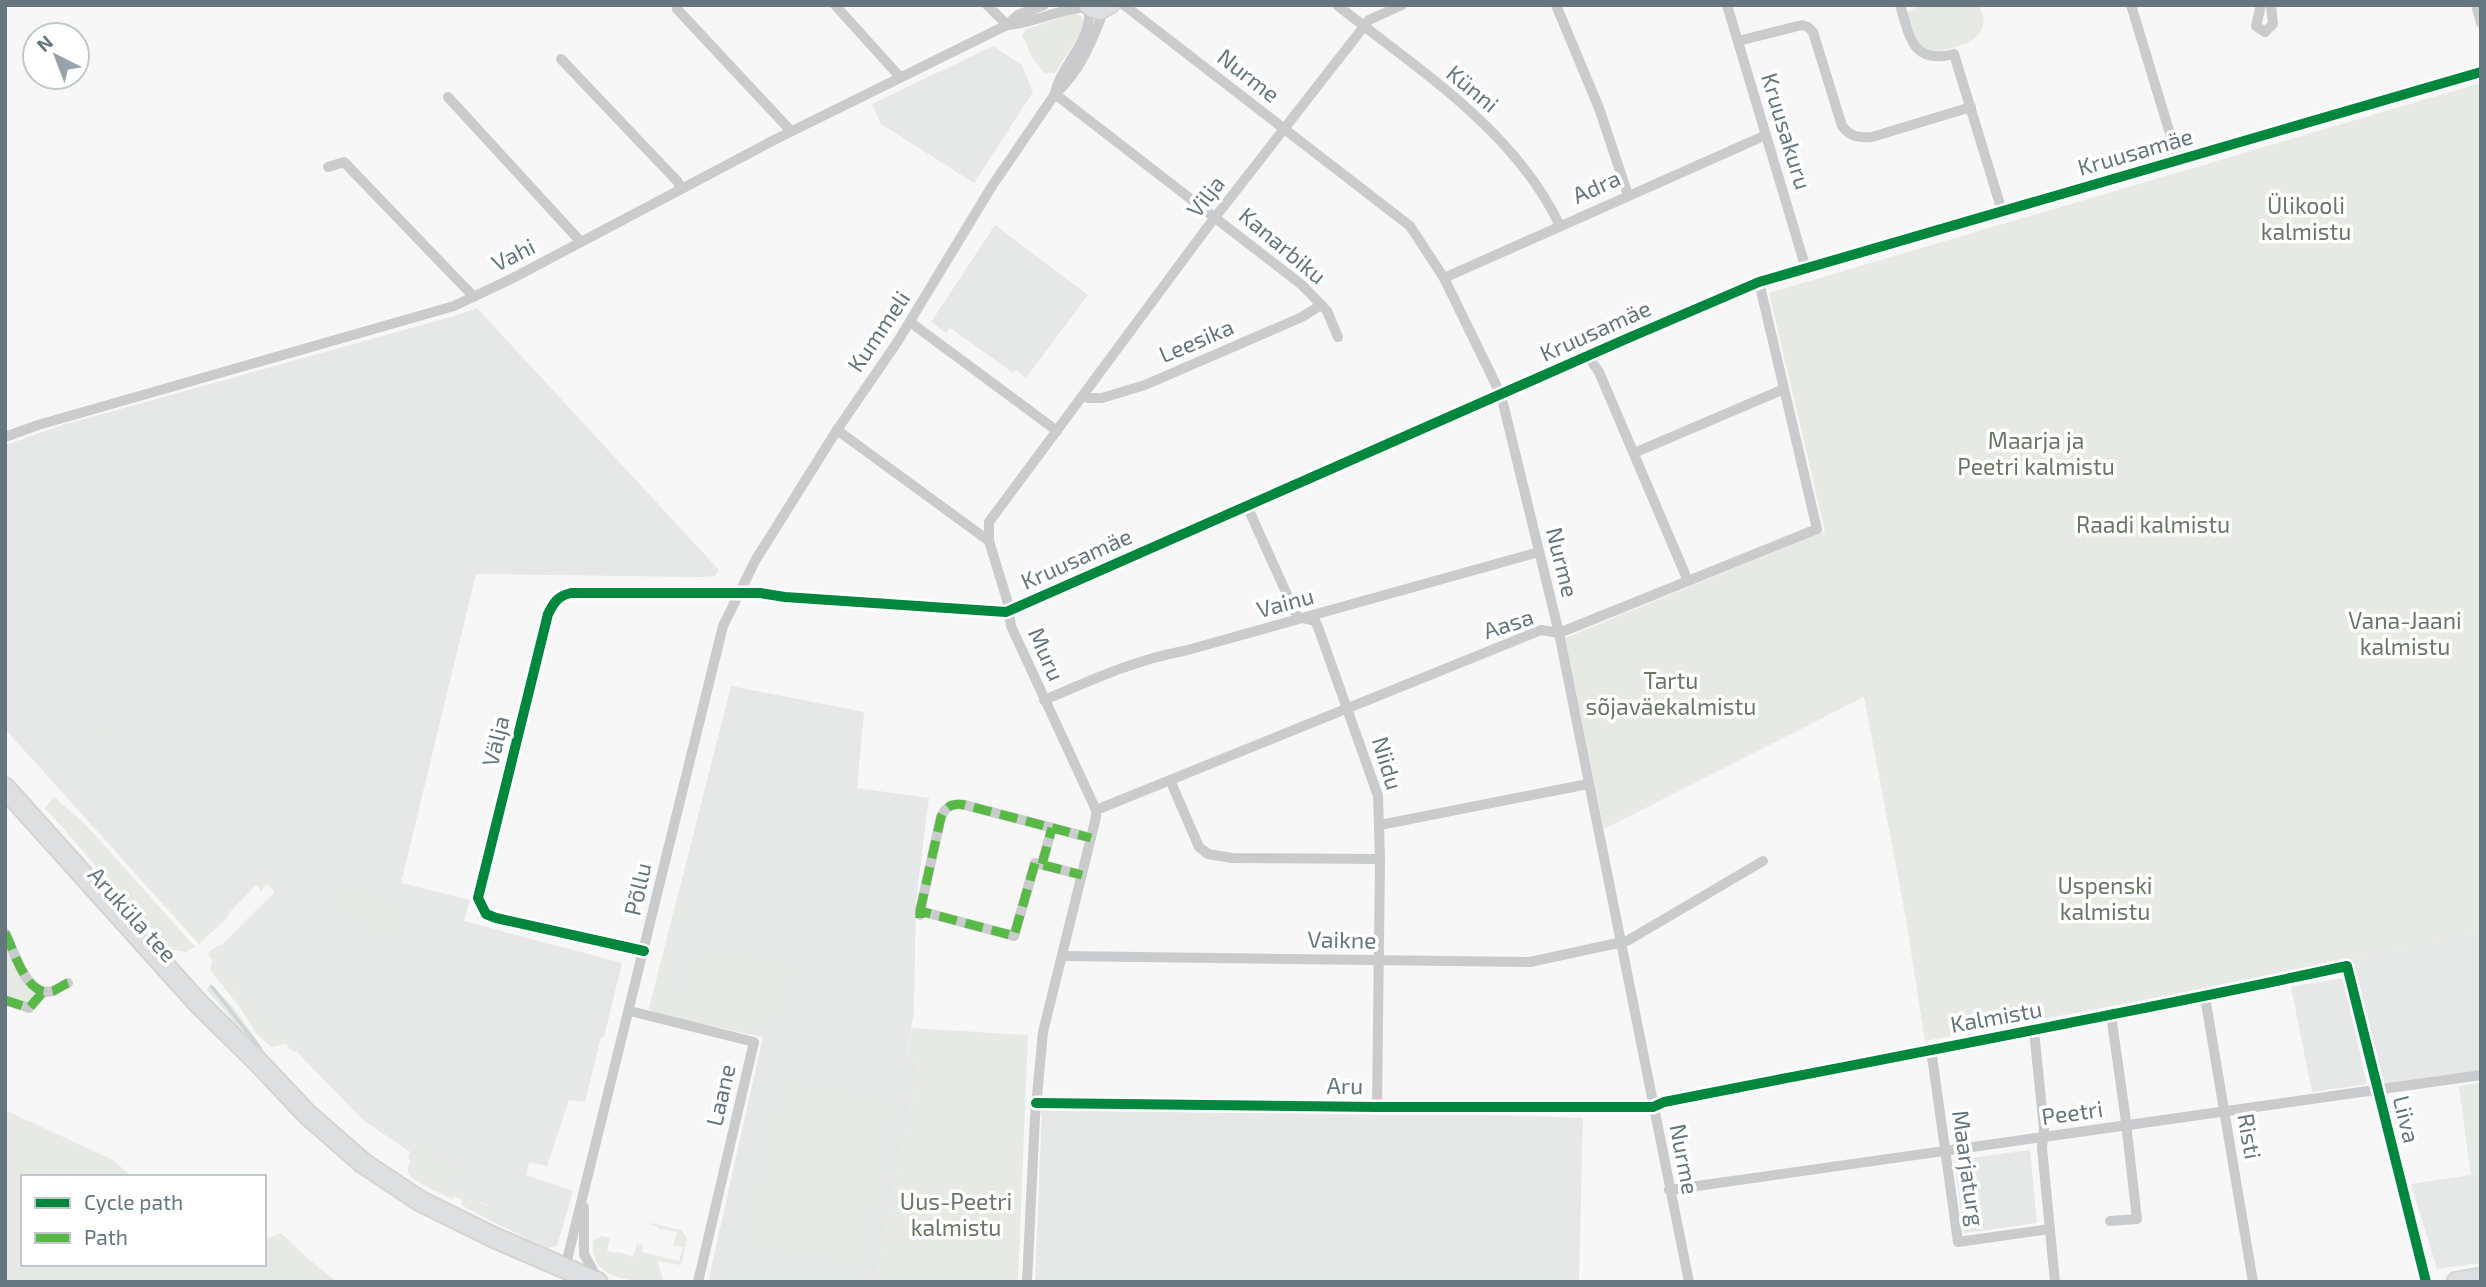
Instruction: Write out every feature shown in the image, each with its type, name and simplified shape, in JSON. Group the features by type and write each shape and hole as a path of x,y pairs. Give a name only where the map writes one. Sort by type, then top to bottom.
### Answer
{"highway":[{"name":"Aruküla tee","path":"5,771 196,984 257,1061"},
{"name":"Aruküla tee","path":"5,788 199,1004 307,1114 363,1163 393,1185 483,1232 599,1282"},
{"path":"2457,1282 2481,1279"}],"street":[{"path":"835,5 900,77"},
{"path":"988,5 1007,25"},
{"name":"Vahi","path":"5,437 38,425 454,306 791,131 1007,25 1018,15 1044,5"},
{"name":"Nurme","path":"1124,5 1410,226 1444,278 1501,395 1559,633 1689,1282"},
{"name":"Künni","path":"1337,5 1476,116 1505,144 1531,177 1560,226"},
{"name":"Vilja","path":"989,541 989,522 1215,217 1369,20 1402,5"},
{"path":"1556,5 1599,108 1628,194"},
{"name":"Kruusakuru","path":"1727,5 1806,269"},
{"path":"1900,5 1910,37 1920,52 1928,57 1954,54 2002,211"},
{"path":"2131,5 2178,160"},
{"path":"2261,5 2256,26 2264,32 2273,24 2271,5"},
{"path":"2476,5 2481,23"},
{"name":"Vahi","path":"1007,25 1077,8 1098,7"},
{"name":"Kummeli","path":"738,593 755,561 837,430 910,322 992,186 1088,51 1098,7"},
{"path":"677,9 791,131"},
{"path":"1738,41 1802,25 1808,27 1813,32 1842,127 1849,135 1860,138 1872,136 1971,107"},
{"path":"561,59 678,182 680,189"},
{"name":"Kruusamäe","path":"738,593 1008,611 1759,282 2481,72"},
{"name":"Kanarbiku","path":"1055,94 1302,285 1327,311 1338,337"},
{"path":"448,97 581,242"},
{"name":"Adra","path":"1444,278 1766,135"},
{"path":"328,167 344,162 474,297"},
{"name":"Aasa","path":"1096,810 1541,629 1559,633 1817,529 1759,282"},
{"name":"Leesika","path":"1084,395 1088,398 1102,398 1145,385 1302,317 1321,305"},
{"path":"910,322 1057,431"},
{"path":"1588,355 1634,453 1688,581"},
{"path":"1634,453 1784,389"},
{"path":"837,430 989,541"},
{"name":"Niidu","path":"1247,506 1298,617 1315,621 1318,626 1378,796 1380,859 1377,1107"},
{"name":"Muru","path":"989,541 1011,626 1096,810"},
{"name":"Vainu","path":"1044,700 1131,664 1539,552"},
{"name":"Välja","path":"644,951 496,918 486,914 478,898 548,614 554,602 571,593 738,593"},
{"name":"Põllu","path":"565,1268 723,626 738,593"},
{"path":"1170,780 1199,847 1208,854 1233,858 1380,859"},
{"path":"1380,825 1588,784"},
{"path":"1082,875 1035,863 1014,936 920,914 941,817 947,807 957,803 965,804 1091,838"},
{"path":"1027,1282 1036,1102 1043,1032 1096,810"},
{"path":"1042,864 1052,828"},
{"name":"Vaikne","path":"1062,956 1530,961 1620,944 1726,885 1763,861"},
{"path":"5,933 20,968 29,981 43,992"},
{"name":"Kalmistu","path":"1653,1107 1664,1102 1931,1049 2205,998 2347,966"},
{"name":"Liiva","path":"2347,966 2426,1282"},
{"path":"5,1000 29,1008 43,992 52,991 68,983"},
{"name":"Risti","path":"2205,998 2253,1282"},
{"name":"Laane","path":"630,1011 754,1042 698,1282"},
{"path":"2110,1221 2137,1219 2111,1015"},
{"path":"2034,1031 2055,1282"},
{"name":"Maarjaturg","path":"1931,1049 1958,1242 2050,1229"},
{"name":"Peetri","path":"1669,1190 2481,1075"},
{"name":"Aru","path":"1036,1102 1377,1107 1653,1107"},
{"name":"Põllu","path":"583,1198 584,1254 599,1282"}],"shaded area":[{"path":"993,46 1022,65 1033,92 974,183 881,124 872,104"},
{"path":"995,225 1088,295 1026,378 1016,370 1013,373 950,328 946,333 931,322"},
{"path":"477,308 719,570 715,576 700,577 476,574 401,883 470,900 464,921 622,963 585,1102 569,1100 547,1166 529,1162 526,1175 573,1191 557,1246 546,1248 489,1220 487,1205 452,1187 459,1166 438,1158 414,1141 410,1152 363,1120 296,1051 296,1045 263,1015 215,960 224,946 275,892 262,879 199,944 5,729 5,445 63,425"},
{"path":"731,686 864,712 857,788 929,798 916,901 914,1011 906,1061 919,1064 875,1282 708,1282 763,1037 659,1014 649,1009"},
{"path":"2481,933 2481,1070 2384,1084 2353,961"},
{"path":"2343,978 2367,1084 2312,1092 2291,987"},
{"path":"2481,1083 2481,1263 2437,1269 2411,1184 2471,1175 2459,1086"},
{"path":"1042,1108 1583,1118 1579,1282 1035,1282"},
{"path":"2030,1150 2037,1223 1964,1233 1954,1160"}],"green space":[{"path":"1921,5 1979,5 1983,27 1971,41 1930,52 1919,44 1906,13"},
{"path":"1074,13 1082,17 1085,26 1055,73 1044,73 1032,57 1022,35 1027,29"},
{"name":"Maarja ja Peetri kalmistu","path":"2481,83 2481,933 2348,962 1925,1041 1906,919 1864,697 1604,829 1565,638 1825,531 1769,293"},
{"path":"101,720 267,884 261,891 253,881 257,876 107,731 101,736 95,731 64,762 59,763"},
{"path":"54,797 87,826 195,947 186,952 169,949 45,808"},
{"path":"145,879 203,935 227,911 229,916 199,944 143,881"},
{"path":"341,887 374,896 402,914 399,929 385,945 330,897 328,892 331,888"},
{"path":"274,891 224,946 215,960 263,1015 296,1045 294,1052 285,1044 271,1047 257,1034 210,970 212,960 208,954 223,944"},
{"path":"676,901 688,906 693,917 689,920 681,919 665,988 688,993 699,945 794,968 780,1007 769,1020 748,1034 659,1014 649,1009"},
{"path":"5,939 36,991 36,1005 5,996"},
{"path":"210,984 234,1008 263,1049 255,1047 207,990"},
{"name":"Uus-Peetri kalmistu","path":"912,1028 1028,1035 1018,1282 875,1282 919,1064 906,1061"},
{"path":"783,1079 891,1102 862,1266 750,1244 748,1236"},
{"path":"2481,1083 2481,1174 2471,1176 2459,1086"},
{"path":"5,1110 113,1160 130,1175 21,1175 21,1266 266,1266 266,1239 281,1233 337,1282 5,1282"},
{"path":"414,1140 438,1158 460,1166 452,1187 492,1209 492,1217 489,1220 461,1205 462,1200 454,1196 452,1199 410,1176 408,1169 411,1161 408,1158"},
{"path":"652,1223 681,1230 687,1238 681,1265 657,1261 664,1282 616,1277 598,1264 593,1254 593,1240 602,1236 610,1238 607,1251 633,1257 637,1244 643,1245 642,1252 679,1261 683,1247 673,1246 677,1232 659,1229 651,1225"}],"waterway":[{"path":"212,987 260,1048"}],"marked path":[{"path":"920,911 941,817 951,806 965,805 1091,838"},
{"path":"1042,864 1052,828"},
{"path":"920,918 920,911 1014,936 1035,863 1082,875"},
{"path":"5,933 22,971 35,988 53,991 68,983"},
{"path":"5,1000 29,1008 43,992"}],"cycle path":[{"path":"644,951 496,918 486,914 478,898 548,614 554,603 563,596 571,593 760,593 1006,612 1759,282 2481,72"},
{"path":"1036,1103 1653,1107 1664,1102 2347,966 2426,1282"}],"park label":[{"name":"Ülikooli kalmistu","path":"2306,218"},
{"name":"Raadi kalmistu","path":"2153,524"},
{"name":"Vana-Jaani kalmistu","path":"2405,633"},
{"name":"Tartu sõjaväekalmistu","path":"1671,693"},
{"name":"Uspenski kalmistu","path":"2105,898"}]}
